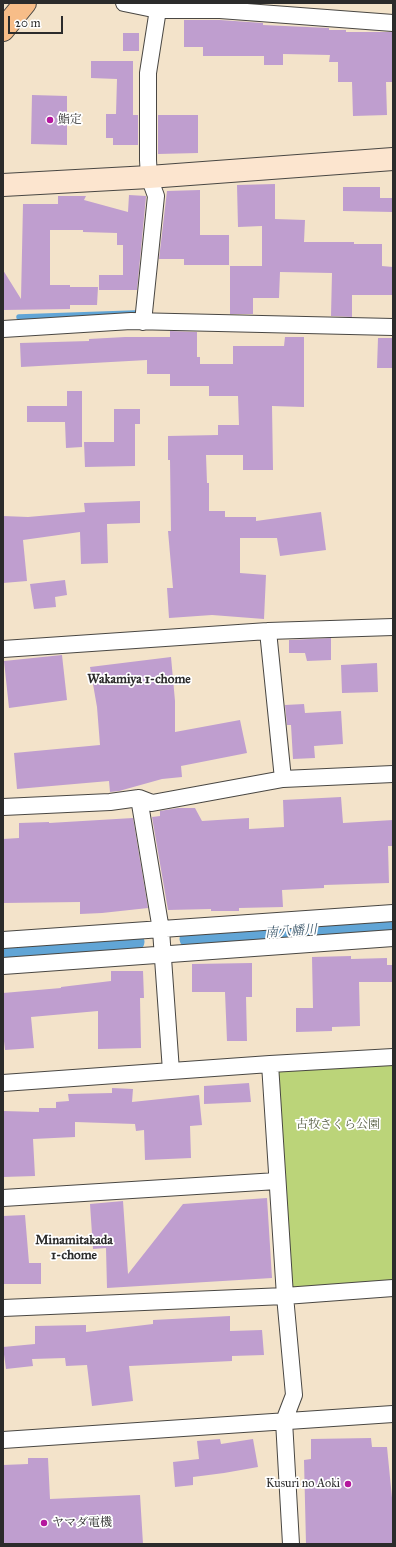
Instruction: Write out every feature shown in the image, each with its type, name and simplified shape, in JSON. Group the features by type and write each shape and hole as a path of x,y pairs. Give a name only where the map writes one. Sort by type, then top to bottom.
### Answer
{"highway":[{"path":"3,30 25,3"}],"street":[{"path":"124,3 158,7 220,10 393,23"},
{"path":"143,322 156,196 149,177 148,73 158,7"},
{"path":"3,185 149,177 393,159"},
{"path":"3,329 123,322 393,327"},
{"path":"3,649 268,631 393,627"},
{"path":"268,631 283,779"},
{"path":"3,807 110,802 139,798 152,803 283,779 393,774"},
{"path":"139,798 161,930 171,1071"},
{"path":"3,940 393,913"},
{"path":"3,966 393,938"},
{"path":"3,1083 270,1064 393,1058"},
{"path":"270,1064 285,1296 294,1394 284,1421 291,1544"},
{"path":"3,1198 277,1181"},
{"path":"3,1308 285,1296 393,1288"},
{"path":"3,1440 393,1414"}],"green space":[{"name":"古牧さくら公園","path":"393,1057 393,1288 285,1296 270,1064"}],"building":[{"path":"184,20 220,20 263,23 263,25 329,28 329,30 346,30 346,32 393,32 393,82 386,82 387,115 353,116 352,82 338,82 338,62 329,62 330,55 283,54 283,65 264,65 264,56 203,56 203,47 184,47"},
{"path":"123,33 139,33 139,51 123,51"},
{"path":"91,61 133,61 133,115 138,115 138,145 113,145 113,138 106,138 106,114 116,114 117,79 91,78"},
{"name":"鮨定","path":"32,95 67,96 67,145 31,144"},
{"path":"158,115 198,115 198,153 158,154"},
{"path":"275,184 275,219 305,220 304,242 354,242 354,244 382,244 382,266 393,267 393,295 352,295 352,317 331,316 332,273 280,272 279,298 253,298 253,314 230,314 230,266 262,266 262,226 238,227 237,185"},
{"path":"343,187 380,187 380,198 393,198 393,212 343,211"},
{"path":"200,190 200,235 229,235 229,265 184,265 184,259 159,259 167,191"},
{"path":"129,195 146,196 137,290 99,290 99,275 123,275 123,245 117,245 117,233 83,232 83,230 50,230 50,285 98,287 97,305 70,305 70,309 3,310 3,270 21,299 23,204 58,204 58,196 86,196 84,200 128,212"},
{"path":"170,331 197,332 197,357 200,357 200,364 233,364 233,346 284,346 285,337 304,337 304,407 272,406 273,470 243,470 243,455 206,455 207,483 209,483 209,511 225,511 225,517 256,517 256,521 321,512 326,550 280,556 277,538 240,538 240,573 266,575 264,619 212,615 169,618 167,588 173,588 168,531 171,531 170,460 168,460 168,436 218,435 218,425 239,425 238,396 209,396 209,386 170,386 170,374 147,374 147,360 21,367 20,343 89,341 89,339 125,337 170,337"},
{"path":"378,338 393,338 393,368 377,368"},
{"path":"67,391 82,391 82,447 66,448 65,422 27,422 27,406 67,406"},
{"path":"114,409 140,409 140,424 135,424 135,466 85,467 84,442 114,442"},
{"path":"140,501 140,523 107,524 108,563 81,564 80,532 23,540 27,581 3,583 3,516 28,517 85,512 84,503"},
{"path":"65,580 67,595 55,597 56,607 34,609 30,584"},
{"path":"331,638 331,660 307,661 305,653 289,653 289,640"},
{"path":"62,655 67,700 9,708 4,661"},
{"path":"171,657 175,701 175,732 240,720 247,753 181,766 182,777 162,779 119,791 110,792 109,781 17,789 14,753 100,745 97,707 90,667"},
{"path":"377,663 378,692 342,693 341,665"},
{"path":"304,704 305,713 341,711 343,744 314,746 315,758 293,759 291,725 287,725 285,705"},
{"path":"341,797 343,823 393,820 393,846 388,846 389,883 324,885 324,888 282,890 283,907 239,908 239,911 211,911 211,909 168,910 152,817 160,816 160,811 178,808 195,808 202,821 249,818 249,829 284,827 283,800"},
{"path":"133,818 148,908 80,914 80,902 3,903 3,839 19,838 19,823 49,823"},
{"path":"351,956 351,959 387,958 387,965 393,965 393,982 359,982 360,1026 332,1027 332,1031 296,1032 296,1008 313,1008 312,957"},
{"path":"252,963 252,997 246,997 247,1041 227,1041 225,992 192,992 192,964"},
{"path":"111,971 143,971 144,998 140,998 141,1048 98,1049 98,1011 31,1017 34,1048 5,1050 3,1032 3,993 61,988 111,981"},
{"path":"249,1083 251,1102 204,1104 204,1086"},
{"path":"112,1088 133,1089 132,1102 199,1095 202,1125 190,1126 191,1158 145,1160 144,1130 136,1131 135,1124 75,1122 75,1137 33,1139 35,1176 3,1177 3,1111 39,1112 39,1108 56,1108 56,1102 69,1101 68,1094 112,1093"},
{"path":"267,1198 272,1278 107,1288 106,1248 93,1249 90,1204 123,1201 128,1274 183,1204"},
{"path":"25,1215 29,1263 41,1263 41,1284 3,1284 3,1216"},
{"path":"230,1316 230,1331 262,1330 264,1355 232,1356 232,1361 129,1366 133,1401 92,1406 87,1365 66,1366 65,1358 32,1359 33,1366 6,1369 3,1347 35,1344 35,1326 86,1325 86,1332 153,1324 153,1320"},
{"name":"Kusuri no Aoki","path":"371,1438 372,1447 387,1447 393,1508 393,1544 306,1544 304,1460 311,1459 311,1439"},
{"path":"220,1439 221,1444 253,1439 258,1467 193,1477 193,1485 175,1487 173,1462 199,1459 197,1441"},
{"path":"28,1458 48,1458 50,1499 140,1495 143,1544 3,1544 3,1465 28,1464"}],"waterway":[{"path":"19,317 135,313"},
{"name":"南八幡川","path":"189,939 393,924"},
{"name":"南八幡川","path":"3,952 135,942"}],"place":[{"name":"鮨定","path":"50,120"},
{"name":"Kusuri no Aoki","path":"348,1484"},
{"name":"ヤマダ電機","path":"44,1523"}],"district":[{"name":"Wakamiya 1-chome","path":"139,680"},
{"name":"Minamitakada 1-chome","path":"74,1248"}]}
